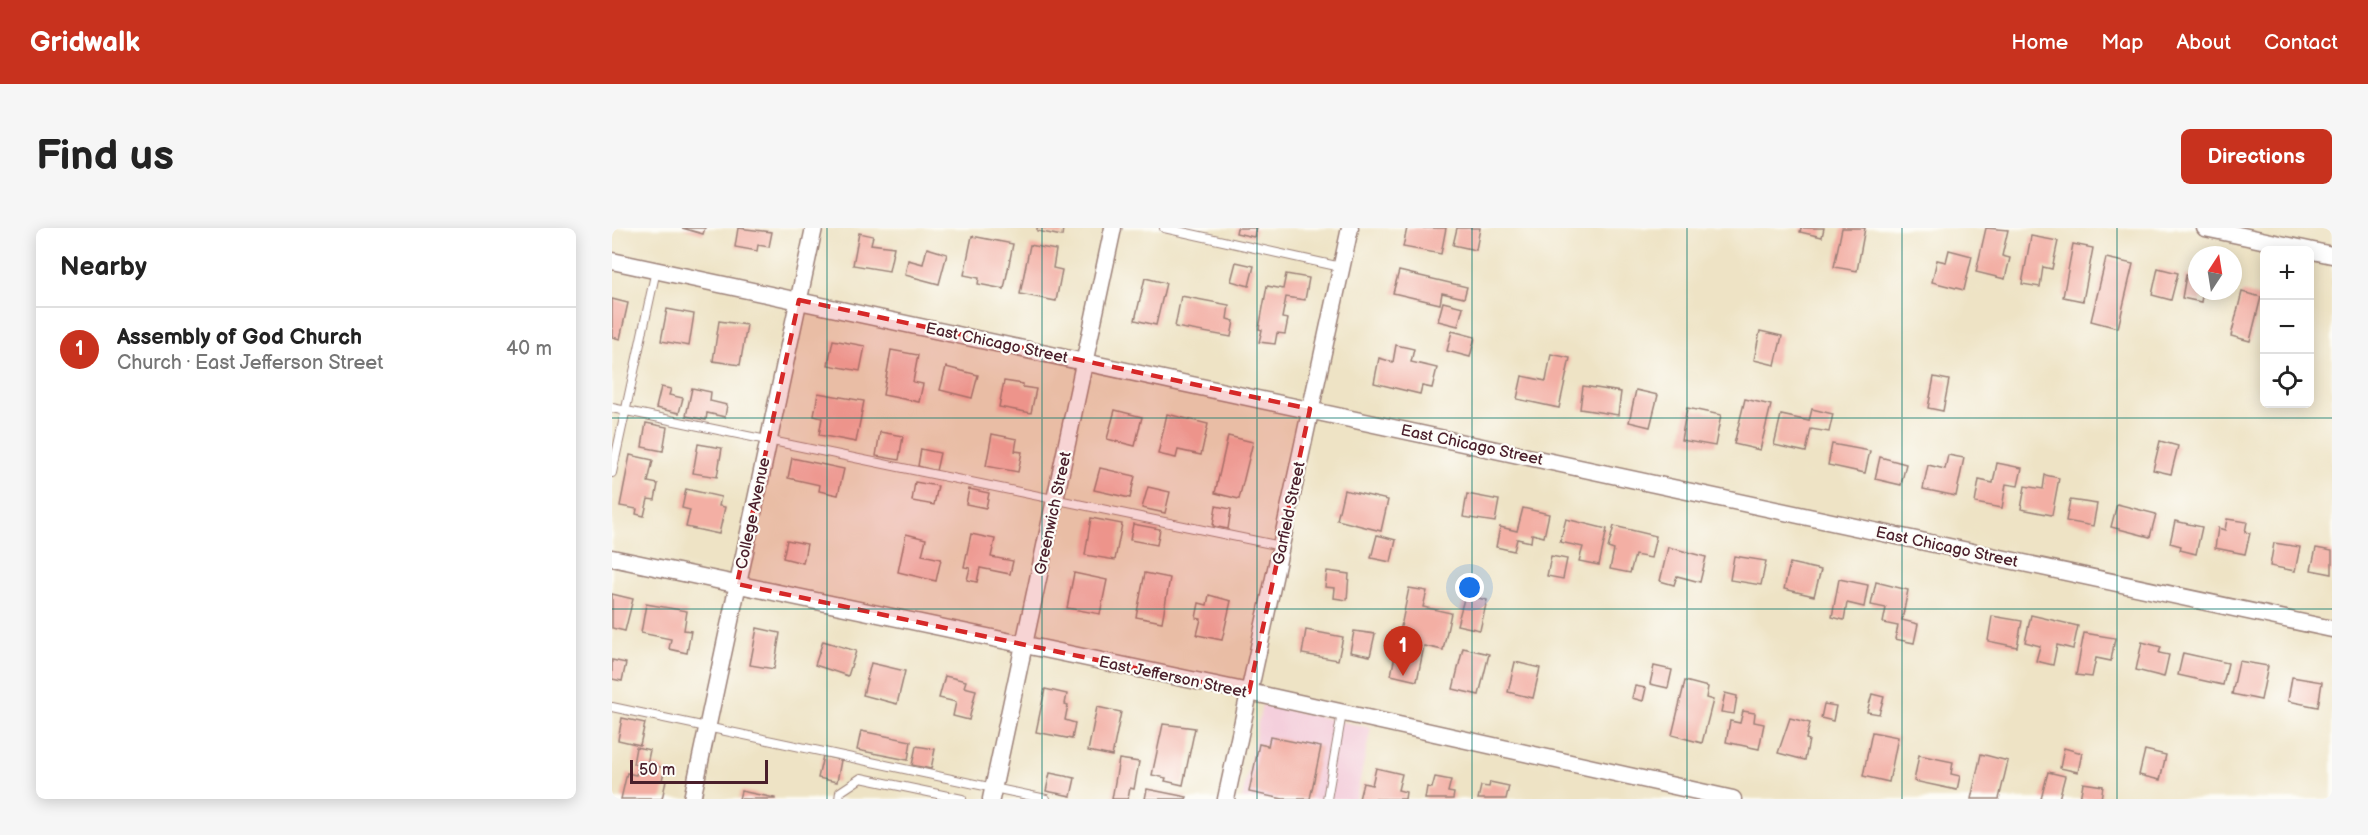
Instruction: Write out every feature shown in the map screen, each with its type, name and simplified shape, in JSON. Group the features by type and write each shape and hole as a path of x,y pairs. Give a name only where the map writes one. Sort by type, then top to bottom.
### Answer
{"street":[{"name":"College Avenue","path":"692,799 814,228"},
{"name":"Greenwich Street","path":"992,793 1113,228"},
{"name":"Garfield Street","path":"1226,799 1350,228"},
{"path":"2205,228 2332,255"},
{"name":"East Chicago Street","path":"612,261 2332,629"},
{"name":"East Jefferson Street","path":"612,558 1249,692 1733,799"}],"lane":[{"path":"1164,228 1341,267"},
{"path":"612,473 656,270"},
{"path":"612,408 1281,546"},
{"path":"612,707 992,793 1042,799"},
{"path":"1327,799 1342,713"},
{"path":"839,799 840,792 861,778 962,799"}],"highlighted area":[{"path":"799,300 1310,409 1249,692 737,584"}],"shaded area":[{"path":"1262,704 1371,728 1356,799 1242,799"}],"building":[{"path":"682,228 705,228 703,234"},
{"path":"738,228 772,232 769,247 758,245 757,251 735,247"},
{"path":"1037,228 1063,228 1062,236 1037,231"},
{"path":"1237,228 1256,228 1254,237 1236,233"},
{"path":"1407,228 1446,228 1441,254 1403,247"},
{"path":"1457,228 1480,228 1476,250 1453,245"},
{"path":"1801,228 1824,228 1822,237 1800,232"},
{"path":"1842,228 1865,228 1857,271 1834,267"},
{"path":"1986,228 2008,230 2002,256 2010,258 2005,279 1976,272"},
{"path":"859,233 873,236 871,244 894,247 889,271 853,265"},
{"path":"972,236 1013,244 1004,289 978,284 979,278 964,275"},
{"path":"2031,236 2058,241 2052,269 2043,267 2040,287 2022,284"},
{"path":"2073,244 2093,248 2083,301 2063,297"},
{"path":"1030,245 1056,250 1053,268 1062,270 1056,301 1020,294"},
{"path":"927,248 947,254 939,284 905,275 908,260 923,264"},
{"path":"1949,250 1972,256 1964,290 1932,282 1937,260 1946,262"},
{"path":"2106,258 2133,264 2118,328 2091,321"},
{"path":"1236,262 1254,266 1249,286 1231,281"},
{"path":"2158,268 2178,273 2171,300 2152,295"},
{"path":"1399,271 1467,287 1464,298 1442,293 1440,304 1393,293"},
{"path":"1286,274 1309,278 1305,300 1286,297 1282,318 1288,319 1285,334 1277,333 1275,344 1259,342 1262,330 1259,329 1267,286 1283,289"},
{"path":"2186,275 2188,275 2188,299 2182,298"},
{"path":"1145,278 1166,283 1156,325 1135,320"},
{"path":"2242,292 2260,297 2250,341 2231,336 2240,300 2242,300"},
{"path":"1181,296 1229,305 1227,319 1234,321 1231,337 1175,327"},
{"path":"612,299 628,303 620,339 612,337"},
{"path":"1443,302 1463,307 1458,326 1438,321"},
{"path":"667,309 694,314 689,346 661,341"},
{"path":"719,321 747,325 740,365 713,361"},
{"path":"1452,331 1475,337 1470,357 1447,351"},
{"path":"1760,331 1782,336 1775,365 1754,360"},
{"path":"833,340 865,346 860,371 828,365"},
{"path":"1396,345 1414,349 1411,362 1437,368 1432,388 1422,386 1420,394 1374,383 1379,358 1393,362"},
{"path":"891,350 918,355 913,382 923,384 919,402 883,395"},
{"path":"1551,354 1570,358 1559,408 1517,399 1522,376 1546,381"},
{"path":"946,367 978,375 972,398 940,390"},
{"path":"1934,377 1949,380 1943,411 1928,408"},
{"path":"1004,381 1036,389 1031,413 999,407"},
{"path":"1583,386 1621,392 1618,415 1580,409"},
{"path":"661,387 671,389 669,395 683,398 679,413 656,408"},
{"path":"692,388 711,392 710,401 727,405 725,417 707,413 706,420 686,416"},
{"path":"1636,390 1658,395 1650,427 1629,422"},
{"path":"818,393 864,401 856,442 819,435 822,418 814,416"},
{"path":"1745,399 1771,405 1760,450 1734,444"},
{"path":"1687,408 1721,415 1715,446 1681,440"},
{"path":"1812,409 1833,414 1829,432 1811,429 1806,452 1774,445 1781,415 1809,421"},
{"path":"1115,410 1142,417 1135,446 1107,439"},
{"path":"1167,414 1208,424 1201,455 1178,450 1176,458 1158,454"},
{"path":"646,423 667,427 663,451 642,447"},
{"path":"880,432 903,436 899,460 876,456"},
{"path":"992,434 1017,439 1015,451 1022,452 1018,472 986,466"},
{"path":"1228,436 1253,442 1239,499 1215,493"},
{"path":"2160,441 2178,446 2171,474 2153,470"},
{"path":"698,444 722,448 717,477 693,473"},
{"path":"1832,444 1870,451 1865,473 1828,465"},
{"path":"921,449 940,453 936,471 918,466"},
{"path":"630,455 653,460 648,482 658,484 655,500 648,499 644,516 636,514 637,509 620,506"},
{"path":"1948,455 1964,458 1956,496 1923,489 1928,465 1945,469"},
{"path":"1880,457 1906,464 1901,485 1875,479"},
{"path":"792,458 844,469 838,495 819,491 820,485 788,478"},
{"path":"1997,463 2022,468 2018,486 2006,484 2002,508 1975,503 1979,480 1993,483"},
{"path":"1100,468 1135,476 1130,498 1094,490"},
{"path":"2045,475 2059,478 2052,515 2021,509 2025,486 2043,489"},
{"path":"915,482 938,486 934,505 912,501"},
{"path":"1148,487 1170,492 1165,513 1142,508"},
{"path":"686,489 721,497 719,506 725,507 719,534 686,527 690,510 682,508"},
{"path":"969,489 989,493 986,508 966,504"},
{"path":"1344,490 1388,500 1381,531 1337,520"},
{"path":"1467,494 1499,500 1495,522 1463,517"},
{"path":"2070,500 2097,504 2093,526 2066,521"},
{"path":"2117,504 2156,514 2150,537 2111,527"},
{"path":"1216,506 1231,509 1228,529 1213,526"},
{"path":"1523,508 1549,514 1544,537 1532,534 1531,542 1517,539 1514,551 1496,547 1500,527 1517,531"},
{"path":"1091,518 1122,524 1115,560 1085,555"},
{"path":"1566,519 1607,529 1599,565 1579,561 1583,547 1560,542"},
{"path":"2227,519 2247,522 2245,532 2250,533 2245,554 2215,548 2218,528 2225,530"},
{"path":"2175,521 2202,527 2196,554 2180,550 2181,546 2170,543"},
{"path":"1133,524 1160,529 1157,545 1130,540"},
{"path":"1614,526 1656,536 1651,558 1635,555 1630,573 1610,569 1614,550 1608,548"},
{"path":"906,534 926,539 922,555 941,559 936,581 898,572"},
{"path":"971,534 995,539 991,557 1013,561 1010,574 980,568 977,582 967,580 970,568 964,567"},
{"path":"1377,535 1396,540 1391,562 1371,558"},
{"path":"787,540 807,544 803,563 783,558"},
{"path":"2274,543 2300,547 2295,571 2270,566"},
{"path":"1668,547 1706,557 1700,582 1677,576 1674,585 1660,581"},
{"path":"2316,548 2332,551 2332,574 2311,570"},
{"path":"1551,556 1567,559 1563,579 1547,576"},
{"path":"1734,556 1766,561 1761,585 1730,580"},
{"path":"1790,563 1821,570 1814,596 1784,589"},
{"path":"1327,571 1349,574 1347,600 1334,598 1335,588 1325,587"},
{"path":"1074,573 1107,580 1100,614 1067,608"},
{"path":"1145,573 1170,578 1162,622 1136,617"},
{"path":"1839,579 1868,585 1864,607 1847,603 1844,620 1832,617"},
{"path":"1876,582 1908,590 1902,620 1918,624 1914,643 1895,639 1898,626 1883,623 1886,608 1871,605"},
{"path":"1409,588 1427,591 1423,607 1451,613 1443,650 1424,646 1417,681 1391,675"},
{"path":"612,594 633,599 625,631 612,628"},
{"path":"1209,595 1231,601 1222,640 1197,635 1201,619 1196,618 1199,603 1207,605"},
{"path":"1465,595 1487,600 1480,630 1457,625"},
{"path":"646,604 687,611 684,630 691,631 687,653 669,649 671,639 641,633"},
{"path":"2031,615 2078,626 2073,649 2057,645 2053,665 2036,661 2040,646 2025,642"},
{"path":"1992,616 2022,621 2017,647 1988,641"},
{"path":"757,628 780,633 774,669 750,665"},
{"path":"1306,630 1343,637 1338,660 1302,654"},
{"path":"1354,631 1375,634 1370,656 1350,652"},
{"path":"2084,633 2115,638 2111,661 2096,658 2092,677 2076,675"},
{"path":"823,641 856,651 848,676 815,665"},
{"path":"2142,642 2161,647 2159,653 2169,655 2164,677 2136,670"},
{"path":"1463,648 1489,654 1479,695 1453,689"},
{"path":"2183,653 2228,663 2223,685 2178,675"},
{"path":"612,660 626,663 622,681 612,679"},
{"path":"2239,661 2268,666 2261,700 2232,694"},
{"path":"1515,662 1540,668 1533,698 1508,692"},
{"path":"871,663 905,671 897,704 863,695"},
{"path":"1654,666 1672,670 1668,688 1650,684"},
{"path":"945,676 966,681 964,687 976,690 969,720 953,716 956,702 939,698"},
{"path":"2292,677 2322,682 2318,707 2288,701"},
{"path":"1685,681 1708,687 1706,698 1713,700 1702,743 1672,735"},
{"path":"1635,686 1646,688 1643,701 1632,698"},
{"path":"1045,689 1067,694 1065,704 1068,705 1065,720 1075,723 1072,739 1036,732"},
{"path":"1725,693 1737,696 1734,714 1721,712"},
{"path":"1872,694 1884,697 1879,714 1867,712"},
{"path":"1824,704 1836,706 1833,721 1821,718"},
{"path":"1097,707 1121,712 1112,756 1088,751"},
{"path":"1743,711 1755,713 1754,722 1764,724 1759,749 1726,742 1730,721 1740,723"},
{"path":"622,718 645,723 640,745 618,740"},
{"path":"1790,718 1810,723 1806,739 1809,740 1805,760 1778,753"},
{"path":"1163,724 1195,728 1183,785 1152,775"},
{"path":"861,731 911,741 908,760 857,750"},
{"path":"1872,732 1898,737 1889,782 1863,776"},
{"path":"1270,737 1321,747 1310,799 1283,799 1249,792 1259,744 1268,746"},
{"path":"916,746 935,749 931,769 912,765"},
{"path":"636,747 650,750 647,764 665,768 662,780 666,781 662,799 621,799 627,773 636,775 639,765 633,764"},
{"path":"2064,748 2082,753 2078,772 2060,768"},
{"path":"2145,750 2166,755 2160,780 2139,775"},
{"path":"1981,754 2008,761 1999,799 1971,799"},
{"path":"1919,755 1953,762 1951,774 1960,776 1957,790 1914,781"},
{"path":"823,756 841,760 837,782 818,778"},
{"path":"1119,759 1139,762 1134,789 1130,788 1128,799 1112,799"},
{"path":"1376,768 1402,774 1398,790 1406,792 1405,799 1359,799 1363,783 1372,785"},
{"path":"2048,772 2065,776 2059,799 2041,799"},
{"path":"1050,773 1075,778 1071,796 1046,791"},
{"path":"1435,777 1451,780 1448,792 1454,793 1453,799 1425,799 1427,787 1432,788"},
{"path":"1490,782 1509,786 1506,799 1478,799 1481,786 1489,787"},
{"path":"2083,783 2103,786 2101,799 2080,799"},
{"path":"1147,789 1187,797 1186,799 1145,799"},
{"path":"741,791 775,798 775,799 739,799"}],"place":[{"name":"Assembly of God Church","path":"1403,676"}]}
